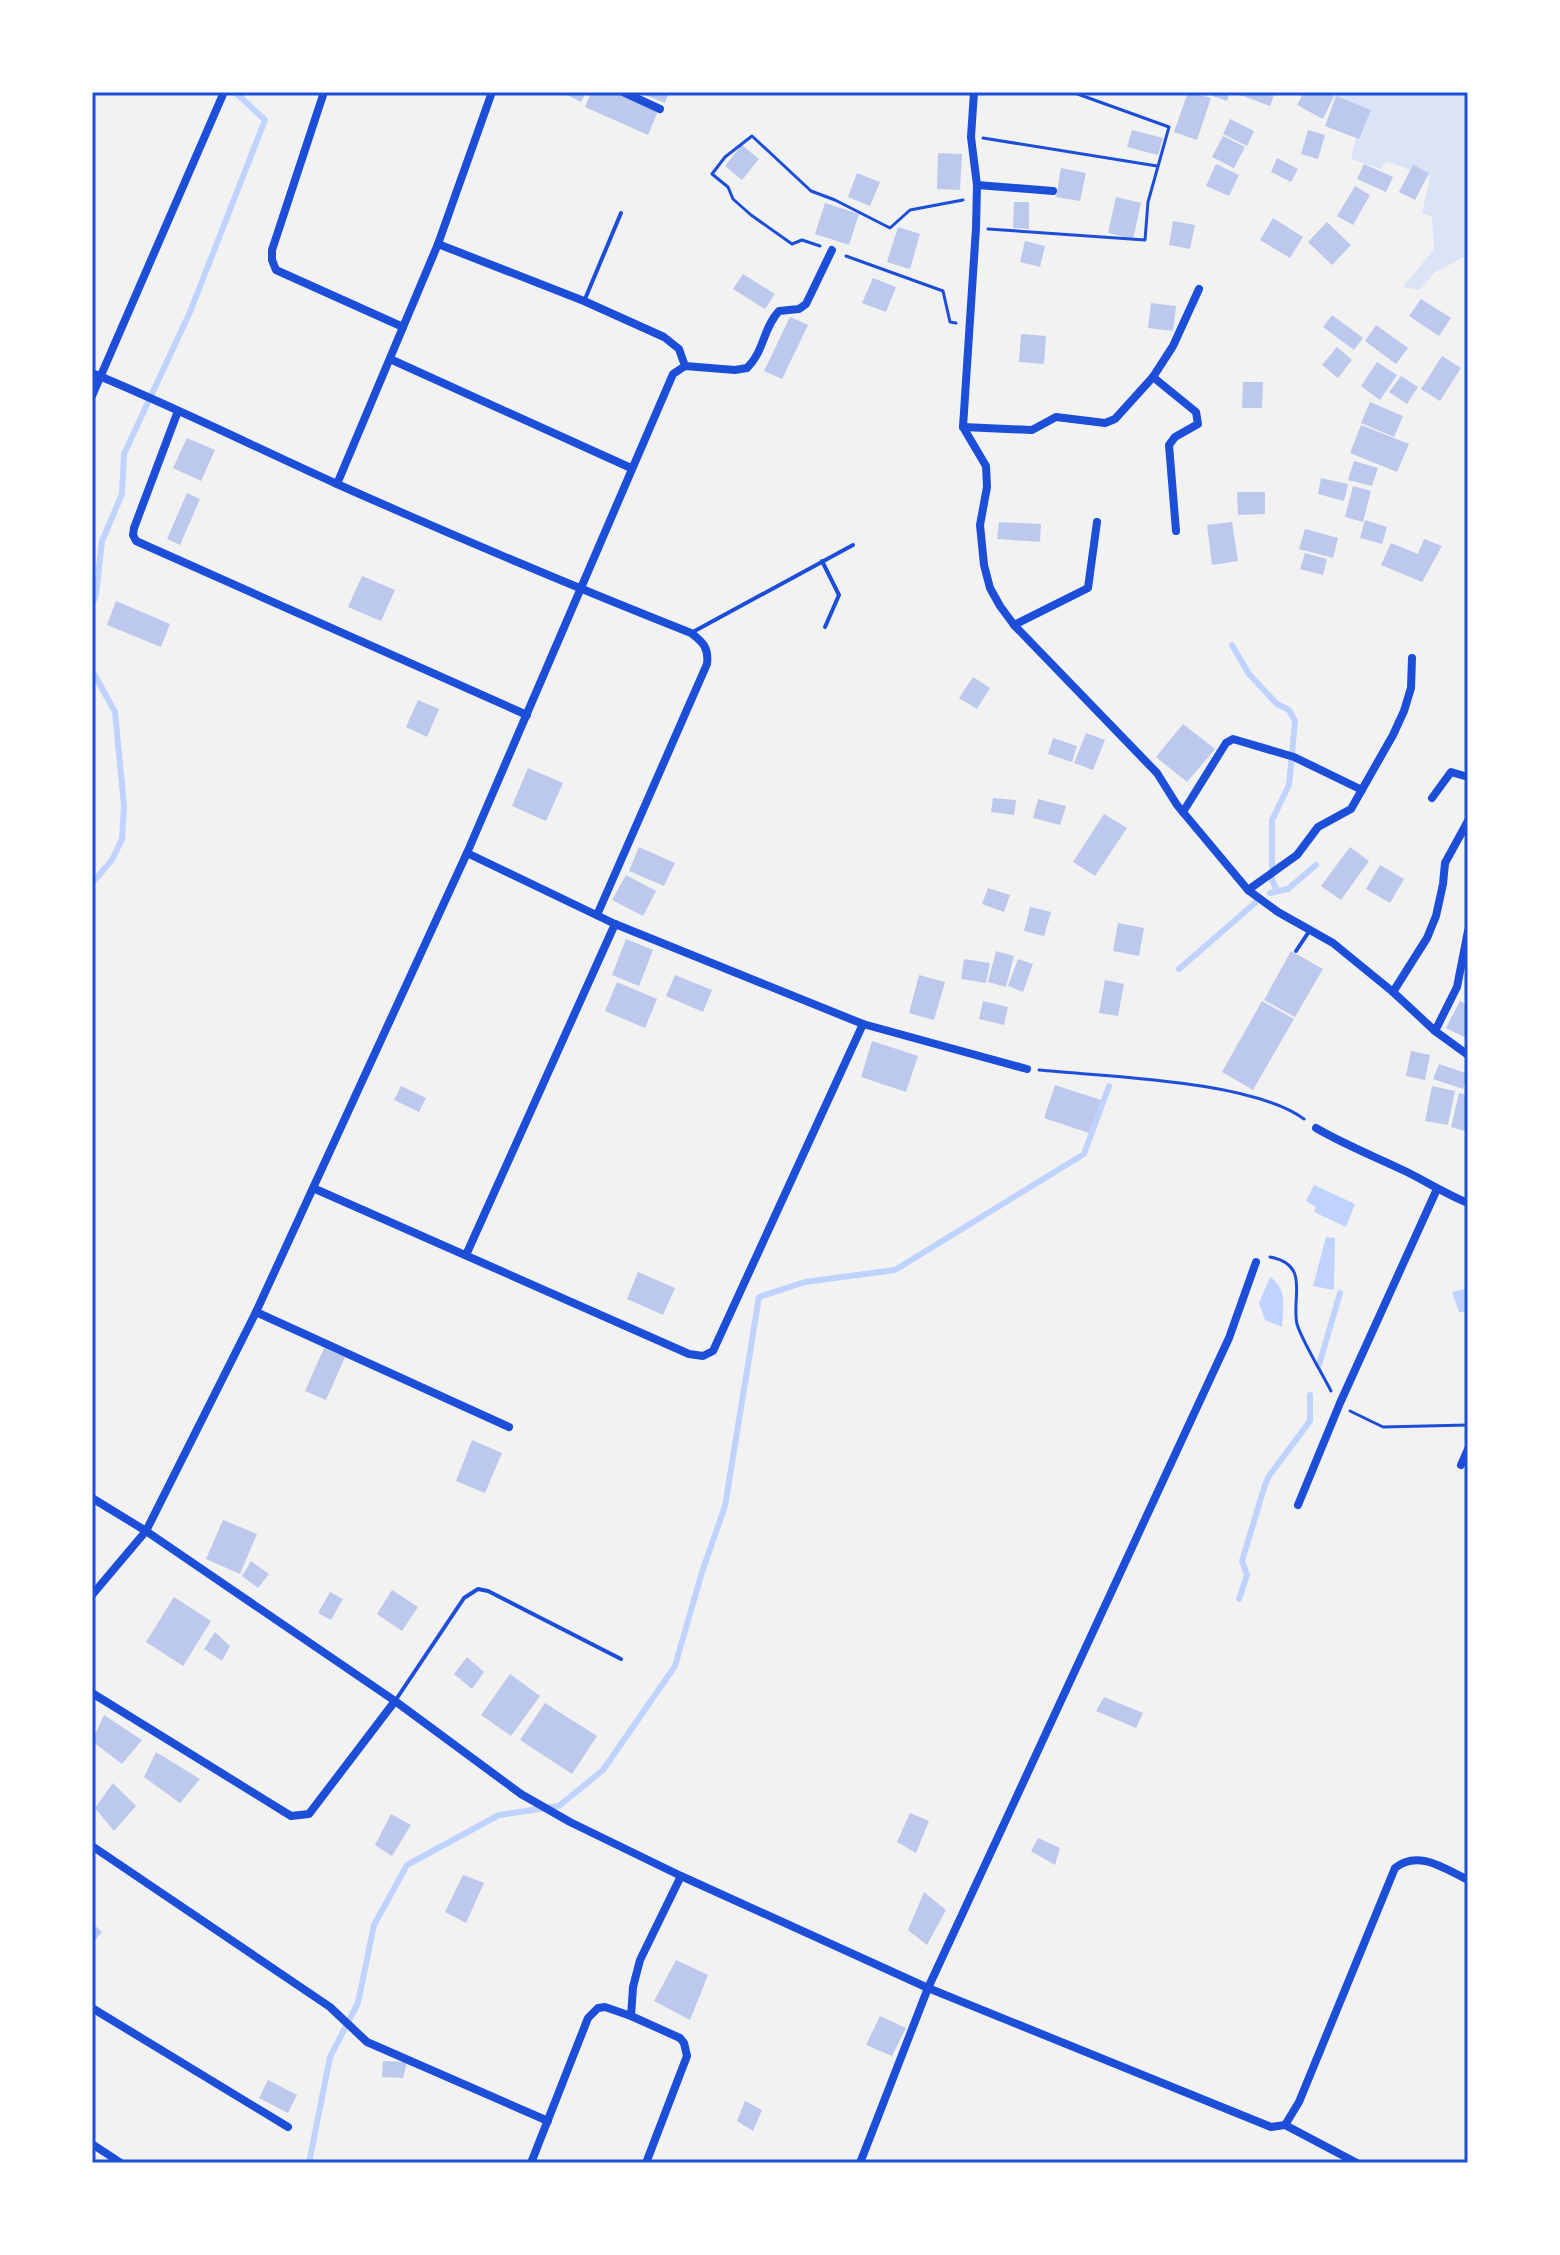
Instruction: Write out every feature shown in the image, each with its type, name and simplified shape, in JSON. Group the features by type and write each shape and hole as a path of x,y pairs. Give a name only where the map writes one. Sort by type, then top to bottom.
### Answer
{"street":[{"path":"92,396 96,375 224,92"},
{"path":"324,92 272,250 273,266 403,327"},
{"path":"337,484 438,244 492,92"},
{"path":"623,92 660,109"},
{"path":"974,92 971,137 977,185 976,228 963,427 986,466 987,487 980,525 990,588 1014,625 1157,773 1183,812 1252,888 1278,912 1333,943 1435,1031 1468,1055"},
{"path":"977,185 1053,191"},
{"path":"438,244 584,301 664,337 679,349 685,366"},
{"path":"92,1595 146,1531 256,1312 467,853 673,374 685,366 747,368 756,357 768,322 779,311 799,309 806,304 832,250"},
{"path":"963,427 1032,430 1056,417 1105,423 1115,419 1153,377 1173,346 1199,289"},
{"path":"390,359 631,468"},
{"path":"96,375 581,590 691,633 705,646 707,664 597,915"},
{"path":"1153,377 1196,412 1199,418 1198,424 1175,437 1169,445 1176,531"},
{"path":"178,411 134,528 136,541 527,715"},
{"path":"1014,625 1088,588 1097,522"},
{"path":"1252,888 1297,855 1318,827 1351,809 1404,711 1411,688 1412,658"},
{"path":"1183,812 1226,743 1233,739 1294,757 1362,790"},
{"path":"1432,798 1451,772 1468,777"},
{"path":"1393,992 1427,938 1436,916 1445,863 1468,821"},
{"path":"467,853 615,924 863,1024 1027,1069"},
{"path":"466,1255 615,924"},
{"path":"1435,1031 1457,987 1468,931"},
{"path":"313,1188 689,1354 703,1356 710,1353 863,1024"},
{"path":"1316,1128 1468,1203"},
{"path":"1298,1505 1340,1403 1437,1189"},
{"path":"860,2163 928,1988 1229,1338 1256,1262"},
{"path":"256,1312 509,1427"},
{"path":"1461,1465 1468,1449"},
{"path":"92,1498 146,1531 395,1701 521,1794 570,1822 928,1988 1259,2123 1271,2127 1285,2125 1357,2163"},
{"path":"92,1693 291,1816 309,1814 395,1701"},
{"path":"92,1846 330,2007 367,2042 548,2121"},
{"path":"1285,2125 1299,2102 1395,1868 1409,1859 1424,1860 1468,1880"},
{"path":"631,2016 633,1987 640,1960 681,1876"},
{"path":"531,2163 592,2012 605,2007 680,2038 687,2049 686,2065 646,2163"},
{"path":"92,2008 288,2127"},
{"path":"92,2144 121,2163"}],"lane":[{"path":"584,301 621,213"},
{"path":"691,633 853,545"},
{"path":"821,560 839,595 825,627"},
{"path":"1296,951 1310,929"},
{"path":"395,1701 464,1598 478,1589 488,1591 621,1659"}],"path":[{"path":"976,228 1145,240 1148,202 1169,127 1072,92"},
{"path":"971,326 950,322 943,291 802,240 792,244 751,215 733,199 728,187 712,174 725,157 752,136 811,191 890,228 910,210 976,197"},
{"path":"971,137 1157,166"},
{"path":"1027,1069 1229,1091 1292,1110 1316,1128"}],"shaded area":[{"path":"1337,92 1468,92 1468,255 1434,273 1420,290 1403,287 1434,249 1432,217 1422,213 1430,177 1386,161 1381,169 1351,159 1356,138 1326,126"}],"water":[{"path":"1314,1185 1355,1204 1346,1227 1314,1212 1316,1207 1306,1201"},
{"path":"1326,1237 1335,1238 1334,1290 1313,1286"},
{"path":"1270,1277 1282,1293 1282,1327 1265,1320 1259,1303"},
{"path":"1468,1288 1468,1312 1459,1312 1452,1292"}],"building":[{"path":"561,92 586,92 581,102"},
{"path":"591,92 614,92 658,111 648,135 585,107"},
{"path":"638,92 669,92 665,103"},
{"path":"1188,92 1211,98 1197,140 1174,132"},
{"path":"1201,92 1230,92 1227,101"},
{"path":"1232,92 1275,92 1270,106"},
{"path":"1304,92 1326,92 1334,96 1323,119 1297,105"},
{"path":"1336,96 1371,110 1359,139 1325,126"},
{"path":"1230,119 1254,131 1247,146 1223,134"},
{"path":"1132,130 1163,138 1158,155 1127,147"},
{"path":"1308,130 1325,135 1318,159 1301,154"},
{"path":"1223,136 1245,147 1234,168 1212,157"},
{"path":"742,145 759,159 742,180 725,166"},
{"path":"938,153 962,154 960,190 937,189"},
{"path":"1277,158 1298,169 1291,182 1271,172"},
{"path":"1216,164 1239,175 1229,196 1206,186"},
{"path":"1364,164 1393,177 1386,192 1357,179"},
{"path":"1413,165 1429,173 1415,200 1399,192"},
{"path":"1061,168 1086,173 1080,201 1056,197"},
{"path":"857,173 880,182 870,206 848,197"},
{"path":"1355,186 1370,195 1353,225 1337,216"},
{"path":"1116,197 1141,203 1133,239 1108,233"},
{"path":"1014,202 1029,202 1029,229 1013,228"},
{"path":"825,203 859,214 849,245 815,234"},
{"path":"1273,218 1303,237 1290,258 1260,240"},
{"path":"1173,221 1195,225 1190,249 1169,245"},
{"path":"1327,222 1351,245 1332,265 1308,242"},
{"path":"898,227 920,234 910,269 887,262"},
{"path":"1025,241 1045,246 1040,267 1020,262"},
{"path":"743,274 775,294 765,309 733,289"},
{"path":"873,278 896,287 886,312 862,303"},
{"path":"1421,299 1451,318 1439,336 1409,316"},
{"path":"1151,303 1176,306 1173,331 1148,328"},
{"path":"1332,315 1363,338 1354,350 1323,327"},
{"path":"790,317 808,325 782,379 764,371"},
{"path":"1376,325 1408,348 1396,364 1365,341"},
{"path":"1021,334 1046,336 1044,364 1019,362"},
{"path":"1337,347 1352,360 1338,378 1322,365"},
{"path":"1442,356 1461,368 1440,401 1421,389"},
{"path":"1377,362 1397,375 1380,400 1361,386"},
{"path":"1401,376 1418,387 1407,404 1389,392"},
{"path":"1243,382 1263,382 1262,408 1242,408"},
{"path":"1370,402 1403,416 1394,437 1361,423"},
{"path":"1361,425 1409,444 1397,472 1350,453"},
{"path":"187,438 215,450 201,481 173,468"},
{"path":"1354,461 1378,468 1372,486 1348,480"},
{"path":"1321,478 1348,484 1344,501 1318,494"},
{"path":"1353,486 1371,491 1363,522 1345,517"},
{"path":"1237,492 1265,492 1265,514 1238,515"},
{"path":"187,493 200,499 180,545 167,539"},
{"path":"1365,520 1387,527 1382,544 1360,538"},
{"path":"999,522 1041,524 1040,542 997,539"},
{"path":"1232,522 1238,561 1212,565 1207,525"},
{"path":"1305,529 1338,538 1333,558 1299,549"},
{"path":"1424,539 1442,546 1422,582 1381,565 1391,543 1418,554"},
{"path":"1305,553 1327,559 1323,575 1300,569"},
{"path":"362,576 395,590 381,621 348,607"},
{"path":"116,601 170,624 161,647 107,625"},
{"path":"973,677 990,688 977,709 959,698"},
{"path":"418,700 439,709 427,737 406,727"},
{"path":"1183,724 1215,749 1187,782 1156,757"},
{"path":"1086,733 1105,740 1093,770 1074,763"},
{"path":"1053,738 1077,746 1072,762 1048,754"},
{"path":"528,768 563,783 546,821 512,806"},
{"path":"993,798 1016,800 1014,815 991,812"},
{"path":"1038,799 1066,806 1060,825 1033,818"},
{"path":"1104,814 1127,828 1095,876 1073,862"},
{"path":"639,847 675,863 664,886 629,871"},
{"path":"1350,847 1369,861 1341,900 1321,886"},
{"path":"1380,865 1404,879 1390,903 1366,889"},
{"path":"626,875 656,891 643,916 612,900"},
{"path":"988,888 1010,895 1004,912 982,904"},
{"path":"1030,907 1051,912 1044,936 1024,931"},
{"path":"1118,923 1144,928 1139,956 1113,951"},
{"path":"626,939 653,950 639,986 612,975"},
{"path":"996,951 1014,956 1006,987 988,982"},
{"path":"1291,951 1323,969 1295,1017 1264,1000"},
{"path":"964,959 990,963 986,983 961,979"},
{"path":"1018,959 1033,964 1023,992 1008,986"},
{"path":"675,975 712,990 703,1012 666,996"},
{"path":"919,975 945,982 934,1020 909,1013"},
{"path":"1105,980 1124,984 1118,1016 1099,1013"},
{"path":"617,982 657,999 645,1028 605,1011"},
{"path":"983,1001 1008,1007 1004,1025 979,1019"},
{"path":"1262,1001 1294,1019 1253,1090 1222,1072"},
{"path":"1460,1001 1468,1005 1468,1039 1446,1028"},
{"path":"872,1041 918,1056 906,1092 861,1077"},
{"path":"1411,1051 1430,1055 1425,1080 1406,1076"},
{"path":"1439,1064 1468,1074 1463,1089 1433,1079"},
{"path":"1055,1085 1101,1100 1089,1133 1044,1118"},
{"path":"401,1086 426,1098 419,1112 394,1100"},
{"path":"1432,1086 1455,1091 1448,1125 1425,1121"},
{"path":"1459,1093 1468,1095 1468,1132 1451,1127"},
{"path":"638,1272 675,1288 663,1315 627,1299"},
{"path":"324,1348 345,1357 326,1400 305,1391"},
{"path":"472,1440 502,1453 485,1493 456,1481"},
{"path":"223,1520 257,1534 240,1574 206,1559"},
{"path":"251,1561 269,1574 258,1588 242,1576"},
{"path":"392,1590 418,1607 402,1631 377,1614"},
{"path":"330,1592 343,1599 331,1620 318,1613"},
{"path":"174,1597 211,1621 183,1666 146,1642"},
{"path":"215,1632 230,1646 222,1661 204,1649"},
{"path":"467,1657 484,1672 472,1689 454,1674"},
{"path":"510,1674 540,1696 511,1736 481,1715"},
{"path":"1104,1697 1143,1713 1136,1728 1096,1711"},
{"path":"545,1703 597,1736 572,1774 520,1740"},
{"path":"104,1715 142,1740 122,1764 92,1741"},
{"path":"156,1752 200,1779 180,1803 144,1777"},
{"path":"113,1783 136,1806 114,1831 95,1808"},
{"path":"910,1813 929,1821 916,1853 897,1842"},
{"path":"391,1814 411,1825 392,1856 375,1845"},
{"path":"1038,1838 1060,1848 1055,1865 1031,1851"},
{"path":"463,1875 484,1883 466,1923 445,1912"},
{"path":"924,1892 946,1910 927,1945 908,1930"},
{"path":"92,1923 102,1932 92,1944"},
{"path":"676,1960 708,1975 690,2020 654,2001"},
{"path":"880,2016 906,2028 892,2056 866,2045"},
{"path":"383,2061 407,2062 403,2078 382,2077"},
{"path":"268,2080 297,2095 288,2113 259,2098"},
{"path":"745,2101 762,2110 753,2131 737,2121"}],"waterway":[{"path":"92,605 96,595 102,541 122,494 124,454 190,312 265,120 235,92"},
{"path":"1232,645 1249,674 1277,704 1289,710 1295,721 1289,785 1272,820 1272,880 1277,891"},
{"path":"92,670 115,712 124,806 122,839 112,860 92,883"},
{"path":"1270,893 1288,889 1316,865"},
{"path":"1179,969 1255,903"},
{"path":"309,2163 330,2057 358,2003 374,1925 407,1865 499,1815 559,1806 603,1770 675,1666 725,1506 759,1297 805,1282 895,1270 1084,1154 1109,1086"},
{"path":"1319,1365 1340,1293"},
{"path":"1239,1599 1247,1575 1242,1561 1265,1485 1310,1421 1310,1395"}]}
